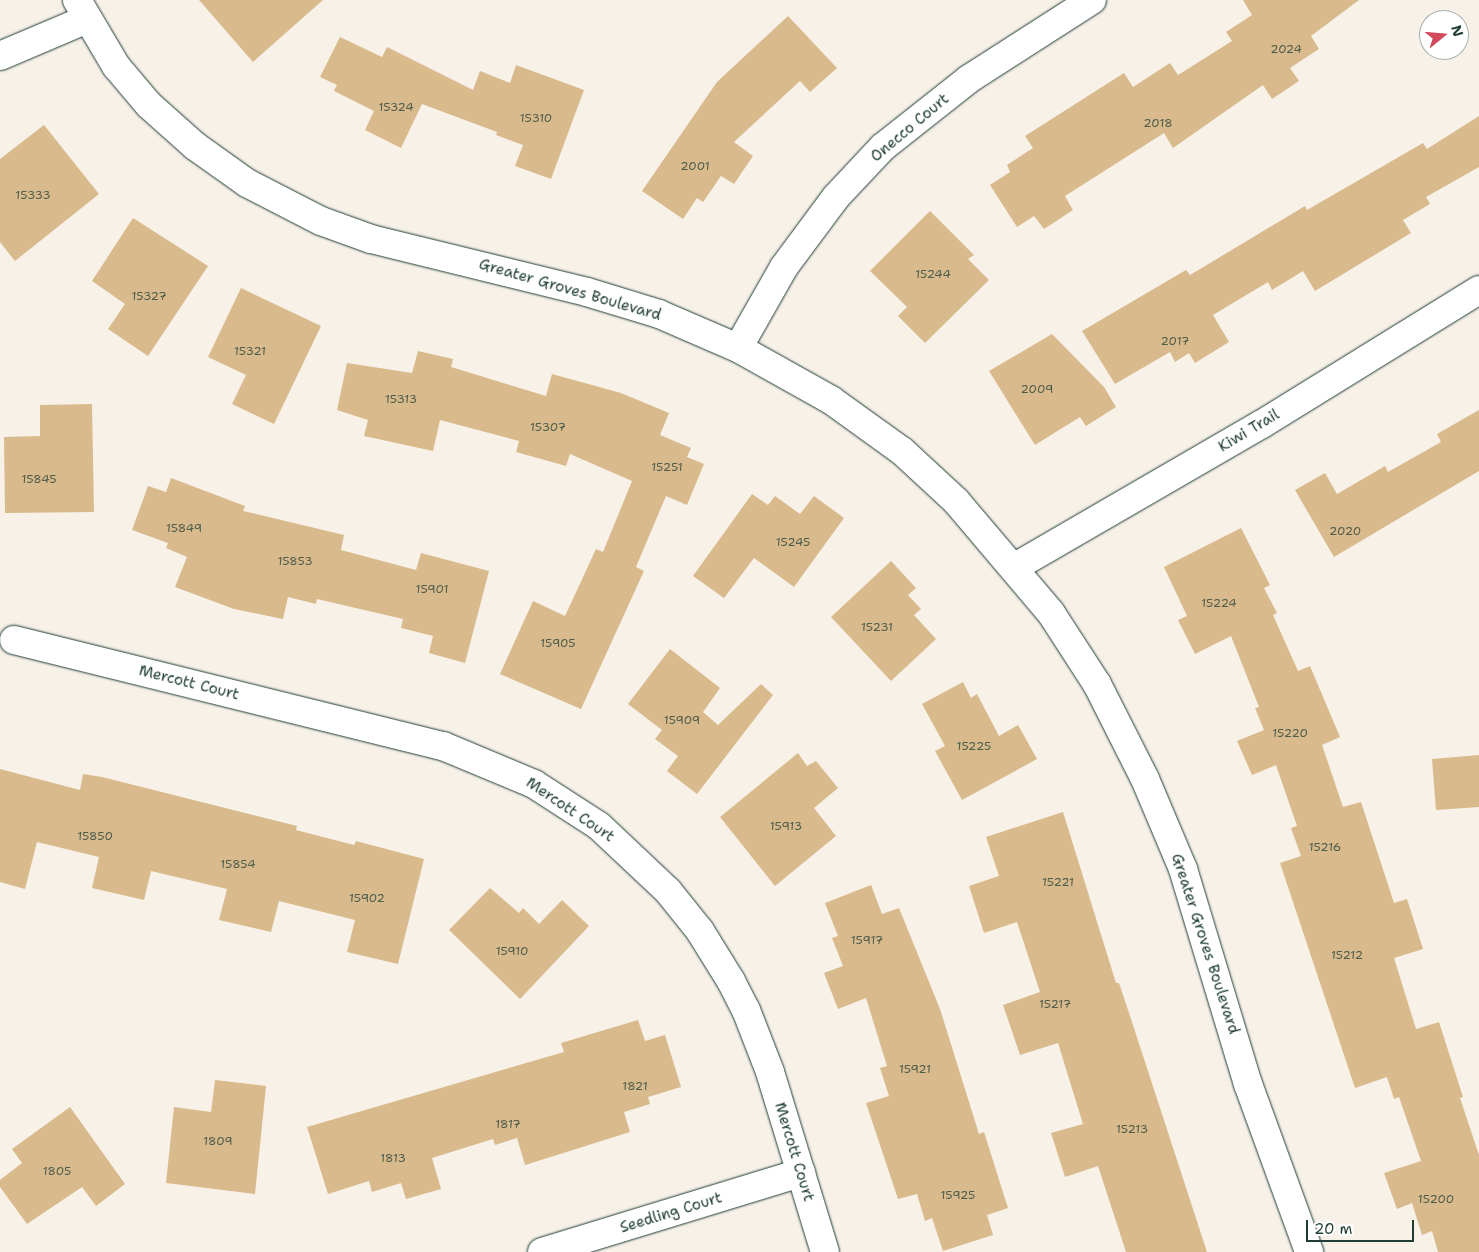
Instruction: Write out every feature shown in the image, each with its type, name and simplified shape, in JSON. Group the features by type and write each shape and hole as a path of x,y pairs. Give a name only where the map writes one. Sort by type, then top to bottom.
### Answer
{"street":[{"name":"Onecco Court","path":"738,348 784,267 836,197 883,147 969,79 1092,0"},
{"name":"Greater Groves Boulevard","path":"82,10 116,66 149,106 195,146 247,183 321,221 371,239 596,294 660,314 738,348 831,400 902,451 956,501 1015,567 1051,613 1097,684 1145,779 1183,869 1248,1084 1309,1252"},
{"path":"0,56 82,10"},
{"name":"Kiwi Trail","path":"1015,567 1262,424 1479,290"},
{"name":"Mercott Court","path":"14,640 443,746 534,784 599,826 668,890 700,931 731,981 746,1010 770,1072 825,1252"},
{"name":"Seedling Court","path":"542,1252 800,1173"}],"building":[{"path":"199,0 323,0 253,62"},
{"path":"1243,0 1359,0 1311,36 1319,49 1290,68 1299,81 1272,99 1263,85 1173,148 1164,133 1065,196 1073,210 1044,229 1034,216 1017,227 990,185 1010,172 1007,165 1033,148 1025,136 1124,73 1133,87 1170,63 1178,75 1232,41 1226,32 1252,15"},
{"path":"788,16 837,68 810,92 800,81 734,142 753,156 734,184 721,176 703,202 697,198 683,219 642,191 717,82"},
{"path":"340,37 382,57 387,47 473,90 480,71 510,83 516,65 584,90 551,179 515,166 523,145 496,135 497,132 422,104 401,148 365,130 374,111 334,91 337,85 320,77"},
{"path":"1479,116 1479,167 1426,197 1430,204 1403,220 1411,233 1315,291 1303,271 1272,290 1268,282 1213,315 1229,342 1195,363 1189,353 1175,362 1170,352 1115,384 1082,331 1186,270 1190,275 1305,206 1307,210 1423,143 1427,149"},
{"path":"44,125 99,194 15,261 0,242 0,159"},
{"path":"930,211 974,255 968,259 989,280 925,343 898,316 907,307 870,271"},
{"path":"133,218 208,266 148,356 108,329 125,304 92,281"},
{"path":"241,288 321,326 274,424 232,404 246,375 208,357"},
{"path":"1052,334 1104,387 1116,407 1086,426 1080,417 1035,445 989,371"},
{"path":"418,351 453,359 451,367 546,396 552,374 621,393 669,413 660,435 691,448 687,457 704,464 687,505 666,496 636,567 644,571 581,709 500,674 533,601 565,616 596,549 603,552 632,481 570,454 566,466 516,452 519,441 440,420 433,451 364,436 368,420 337,410 347,363 412,373"},
{"path":"92,404 94,512 5,513 4,437 40,436 40,405"},
{"path":"1479,410 1479,471 1334,557 1295,490 1325,473 1337,494 1385,466 1388,472 1441,442 1437,434"},
{"path":"171,478 245,506 243,511 344,535 341,550 416,570 421,553 489,571 465,663 429,653 433,636 401,628 403,619 317,599 316,604 288,597 283,619 234,609 175,587 187,557 166,548 168,543 132,530 148,486 166,492"},
{"path":"752,494 768,505 775,496 800,514 814,496 844,518 794,587 754,558 724,598 693,576"},
{"path":"1241,528 1270,585 1264,588 1277,613 1273,615 1298,671 1310,666 1340,737 1322,745 1343,807 1361,802 1394,903 1407,899 1423,949 1394,958 1416,1029 1439,1022 1463,1097 1460,1098 1479,1155 1479,1252 1438,1252 1432,1231 1422,1235 1412,1203 1397,1209 1384,1173 1421,1161 1399,1097 1394,1099 1387,1077 1355,1088 1280,863 1301,856 1291,828 1297,826 1276,765 1252,775 1237,741 1264,730 1255,708 1259,707 1231,636 1195,654 1178,620 1187,616 1164,567"},
{"path":"891,561 916,588 908,595 921,609 914,615 936,639 891,681 831,617"},
{"path":"670,649 720,688 703,712 718,725 761,684 773,695 697,794 667,771 678,756 655,739 662,730 628,704"},
{"path":"963,682 971,698 977,694 999,736 1018,725 1037,759 962,800 935,751 945,746 922,704"},
{"path":"798,753 807,766 816,761 838,788 814,808 836,836 775,886 720,817"},
{"path":"1479,755 1479,807 1436,810 1432,759"},
{"path":"0,769 80,790 83,774 102,777 297,826 296,830 354,845 356,841 424,859 398,964 347,952 355,920 279,901 271,932 219,920 227,889 151,871 144,900 92,888 99,857 37,842 25,889 0,882"},
{"path":"1063,812 1116,983 1119,983 1207,1252 1126,1252 1098,1166 1065,1177 1051,1133 1083,1124 1058,1043 1020,1055 1003,1005 1040,992 1017,922 984,933 969,886 999,876 986,837"},
{"path":"871,885 882,914 899,908 940,1009 979,1134 984,1132 1008,1208 987,1215 993,1235 943,1251 932,1218 925,1221 917,1194 898,1199 866,1103 889,1096 880,1068 887,1066 866,998 838,1009 824,973 843,966 832,938 838,936 825,903"},
{"path":"490,888 519,913 523,908 539,924 562,900 589,926 520,999 449,930"},
{"path":"638,1020 645,1041 665,1035 681,1087 648,1097 650,1104 624,1112 630,1132 525,1165 517,1138 495,1145 493,1139 432,1158 441,1189 406,1199 401,1183 372,1192 369,1181 328,1194 307,1127 564,1052 561,1043"},
{"path":"215,1080 266,1086 255,1194 166,1183 174,1107 211,1112"},
{"path":"70,1107 125,1184 96,1206 82,1187 27,1224 0,1187 0,1180 22,1163 12,1149"}]}
